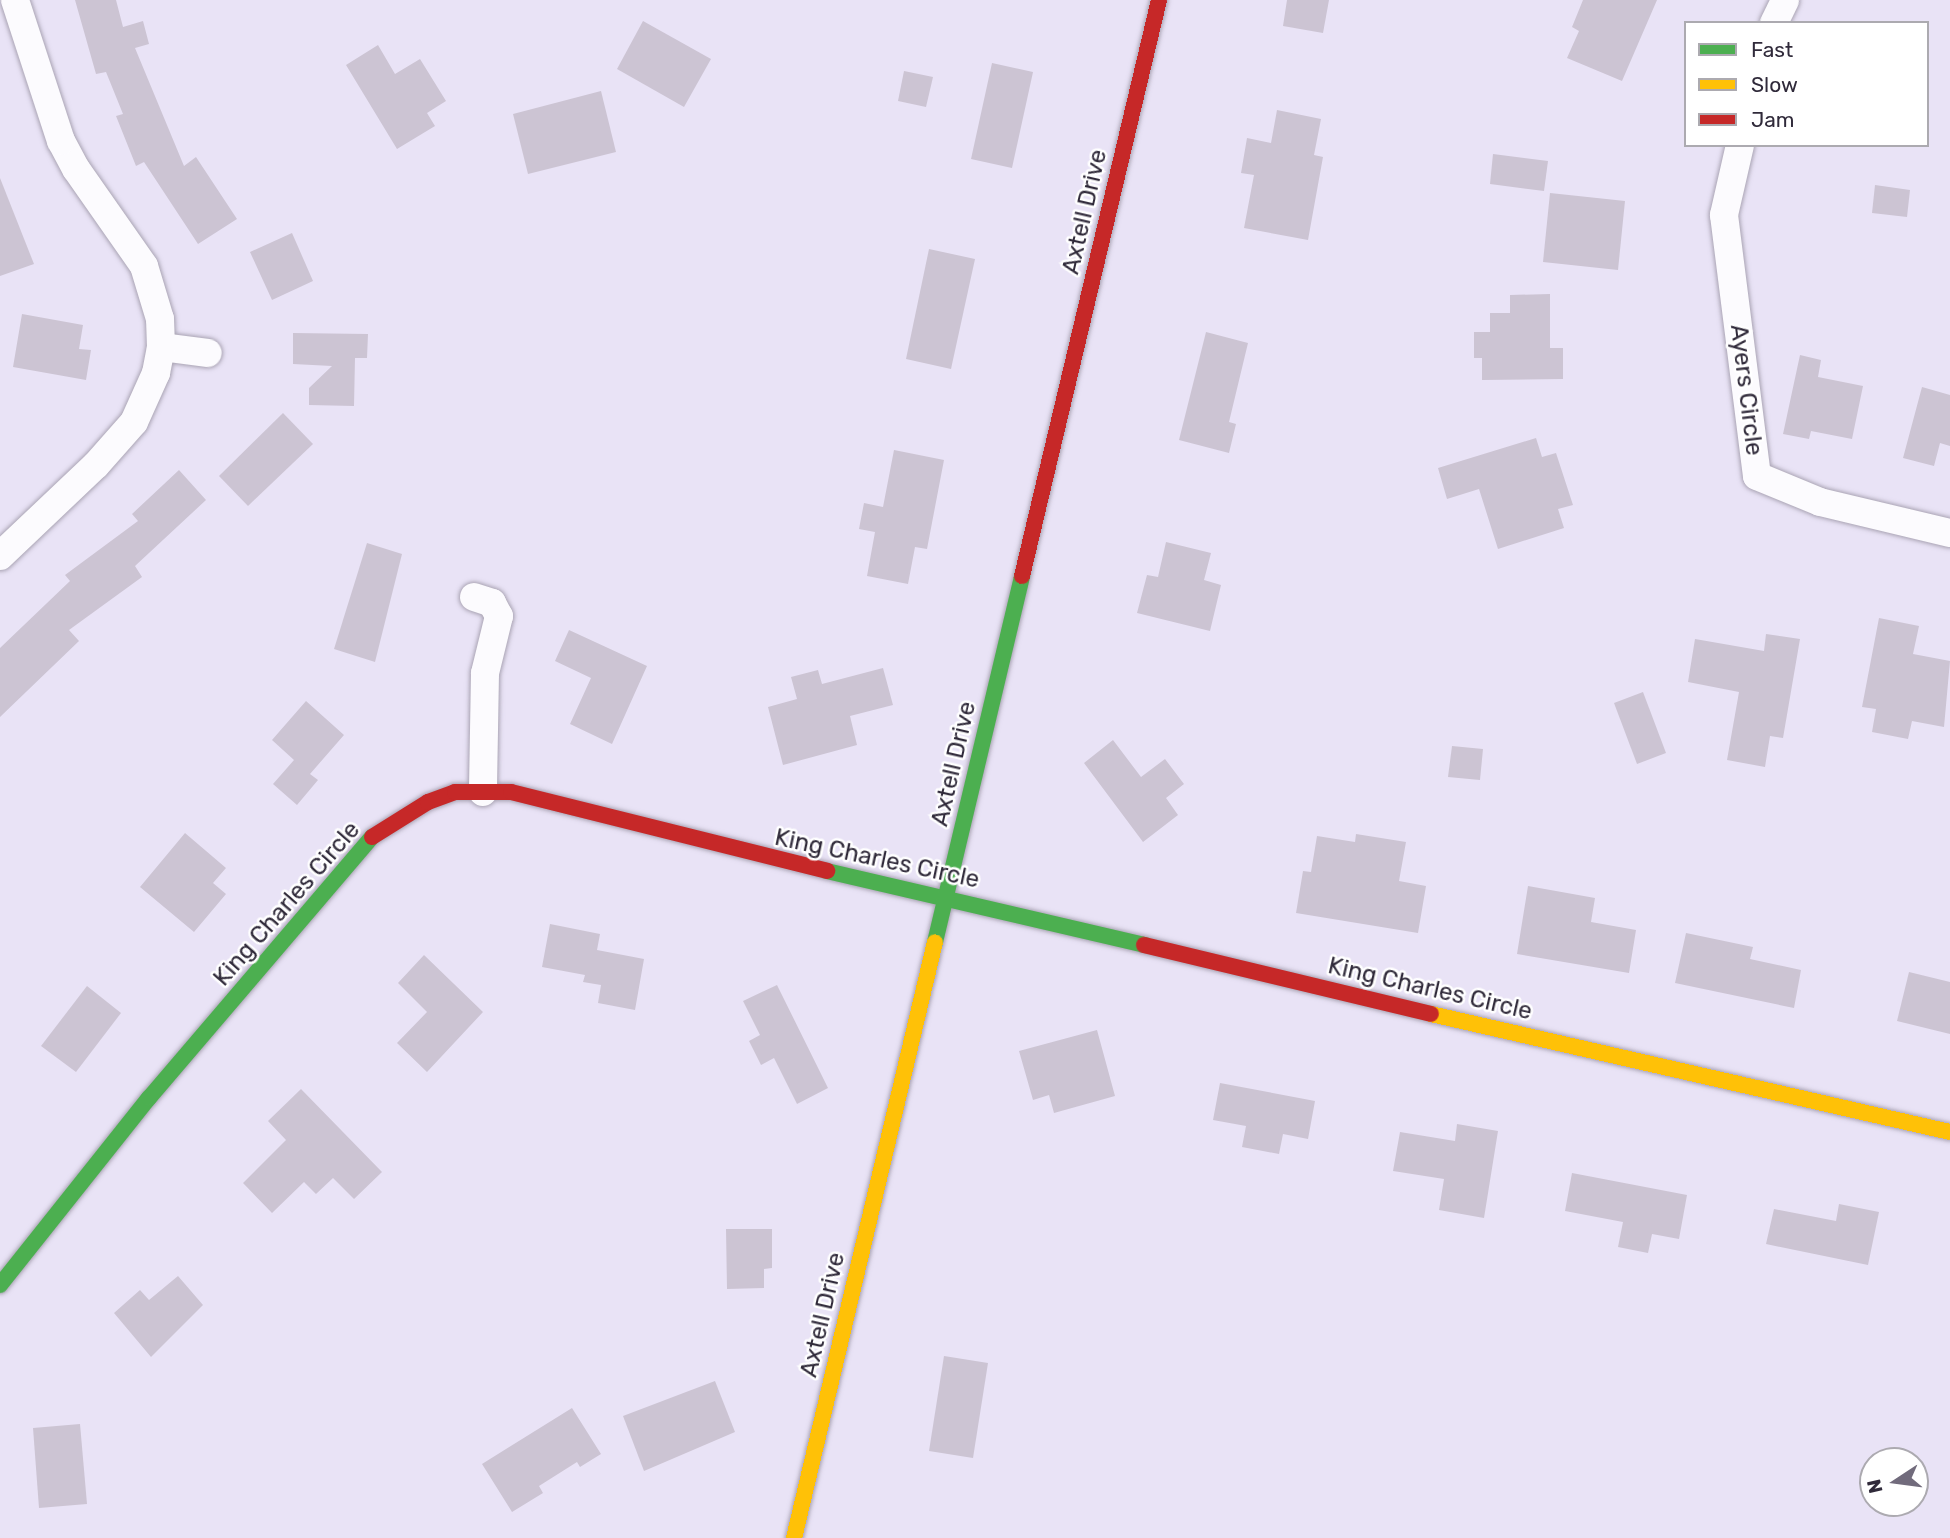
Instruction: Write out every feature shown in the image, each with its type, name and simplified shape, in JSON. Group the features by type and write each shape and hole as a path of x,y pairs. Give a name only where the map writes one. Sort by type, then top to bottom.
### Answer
{"street":[{"path":"0,556 96,465 134,422 156,373 161,347 160,319 144,266 76,169 61,141 15,0"},
{"name":"Axtell Drive","path":"794,1538 1159,0"},
{"path":"1775,21 1785,0"},
{"name":"Ayers Circle","path":"1740,147 1724,215 1757,476 1820,502 1950,533"},
{"path":"161,347 208,353"},
{"path":"474,597 492,603 499,617 485,673 483,792"},
{"name":"King Charles Circle","path":"0,1285 149,1098 373,836 428,802 455,792 541,798 778,862 946,897 1612,1057 1950,1132"}],"building":[{"path":"75,0 116,0 123,27 143,21 149,44 135,48 184,166 196,157 237,219 198,244 144,162 136,166 116,116 123,114 106,72 96,74"},
{"path":"1287,0 1329,0 1323,33 1283,26"},
{"path":"1583,0 1657,0 1622,81 1567,58 1579,31 1572,27"},
{"path":"643,21 711,59 684,107 617,69"},
{"path":"378,45 395,74 420,59 446,101 427,113 435,126 397,149 346,65"},
{"path":"992,63 1033,72 1012,168 971,159"},
{"path":"904,71 933,77 926,107 898,101"},
{"path":"601,91 616,152 528,174 513,114"},
{"path":"1277,110 1321,119 1314,155 1323,157 1308,240 1244,228 1254,175 1241,173 1247,138 1271,143"},
{"path":"1493,154 1548,161 1544,191 1490,184"},
{"path":"0,178 34,264 0,276"},
{"path":"1875,185 1910,190 1907,217 1872,213"},
{"path":"1550,193 1625,201 1618,270 1543,262"},
{"path":"292,233 313,281 272,300 250,252"},
{"path":"929,249 975,259 951,369 906,359"},
{"path":"1550,294 1550,348 1563,348 1563,379 1482,380 1482,358 1474,358 1474,332 1490,332 1490,313 1510,313 1510,295"},
{"path":"22,314 83,325 79,349 91,350 86,380 13,367"},
{"path":"1206,332 1248,343 1229,422 1236,424 1229,453 1179,440"},
{"path":"293,333 368,334 367,358 355,358 354,406 309,405 309,388 332,366 293,364"},
{"path":"1800,355 1821,360 1818,377 1863,386 1852,439 1811,431 1809,439 1783,434"},
{"path":"1922,387 1950,395 1950,446 1940,443 1934,466 1903,458"},
{"path":"283,413 313,444 248,506 219,476"},
{"path":"1536,438 1542,457 1556,453 1573,505 1558,509 1564,528 1498,549 1479,489 1447,499 1438,468"},
{"path":"894,450 944,460 927,549 915,547 908,584 867,576 875,532 859,529 864,503 883,507"},
{"path":"179,470 206,500 135,566 142,577 69,630 79,641 0,717 0,648 70,581 65,575 138,521 132,514"},
{"path":"1166,542 1211,553 1204,580 1221,585 1210,631 1137,613 1147,575 1158,577"},
{"path":"367,543 402,554 375,662 334,649"},
{"path":"1879,618 1919,626 1913,654 1950,661 1944,727 1912,721 1908,739 1872,732 1876,709 1862,707"},
{"path":"569,630 647,666 612,744 570,724 591,678 555,661"},
{"path":"1766,634 1800,639 1783,738 1770,736 1765,767 1727,760 1739,692 1688,682 1695,639 1764,651"},
{"path":"883,668 893,705 850,716 857,745 783,765 768,707 797,699 791,677 818,670 822,684"},
{"path":"1643,692 1666,753 1637,764 1614,703"},
{"path":"306,701 344,735 310,774 318,780 297,805 273,784 294,760 272,740"},
{"path":"1113,740 1141,777 1165,759 1184,784 1166,798 1178,815 1143,842 1084,763"},
{"path":"1452,746 1483,749 1480,780 1448,777"},
{"path":"185,833 226,868 213,883 226,894 194,932 140,887"},
{"path":"1356,834 1406,842 1399,881 1426,886 1418,933 1296,913 1303,871 1311,872 1317,836 1355,842"},
{"path":"1528,886 1595,898 1591,922 1636,930 1629,973 1517,954"},
{"path":"550,924 600,934 597,950 644,959 635,1010 598,1003 601,985 583,982 585,975 542,967"},
{"path":"1686,933 1753,947 1750,959 1801,970 1794,1008 1675,983"},
{"path":"424,955 483,1012 427,1072 397,1043 427,1012 398,983"},
{"path":"1909,972 1950,982 1950,1034 1897,1021"},
{"path":"777,985 828,1088 797,1104 774,1058 761,1065 749,1041 760,1035 743,1001"},
{"path":"87,986 121,1013 76,1072 41,1046"},
{"path":"1097,1030 1115,1096 1054,1113 1049,1095 1033,1100 1019,1051"},
{"path":"1220,1083 1315,1101 1308,1139 1283,1134 1279,1154 1242,1147 1246,1126 1213,1120"},
{"path":"301,1089 382,1172 354,1199 333,1178 316,1194 304,1182 272,1213 243,1183 286,1140 268,1121"},
{"path":"1457,1124 1498,1131 1484,1218 1439,1210 1444,1179 1393,1171 1400,1132 1455,1141"},
{"path":"1572,1173 1687,1195 1679,1239 1652,1234 1648,1253 1618,1247 1623,1222 1565,1211"},
{"path":"1839,1204 1879,1212 1868,1265 1766,1244 1774,1209 1836,1221"},
{"path":"726,1229 772,1229 772,1268 764,1269 764,1288 727,1289"},
{"path":"178,1276 203,1305 151,1357 114,1313 140,1290 149,1300"},
{"path":"944,1356 988,1363 973,1458 929,1451"},
{"path":"715,1381 735,1432 644,1471 623,1416"},
{"path":"572,1408 601,1454 580,1467 577,1462 539,1486 543,1493 512,1512 482,1464"},
{"path":"80,1424 87,1504 39,1508 33,1428"}],"traffic: fast":[{"path":"935,942 1022,576"},
{"path":"0,1285 149,1098 372,837"},
{"path":"827,871 1144,945"}],"traffic: slow":[{"path":"794,1538 935,942"},
{"path":"1431,1014 1950,1132"}],"traffic: jam":[{"path":"1022,576 1159,0"},
{"path":"372,837 428,802 455,792 511,792 827,871"},
{"path":"1144,945 1431,1014"}]}
